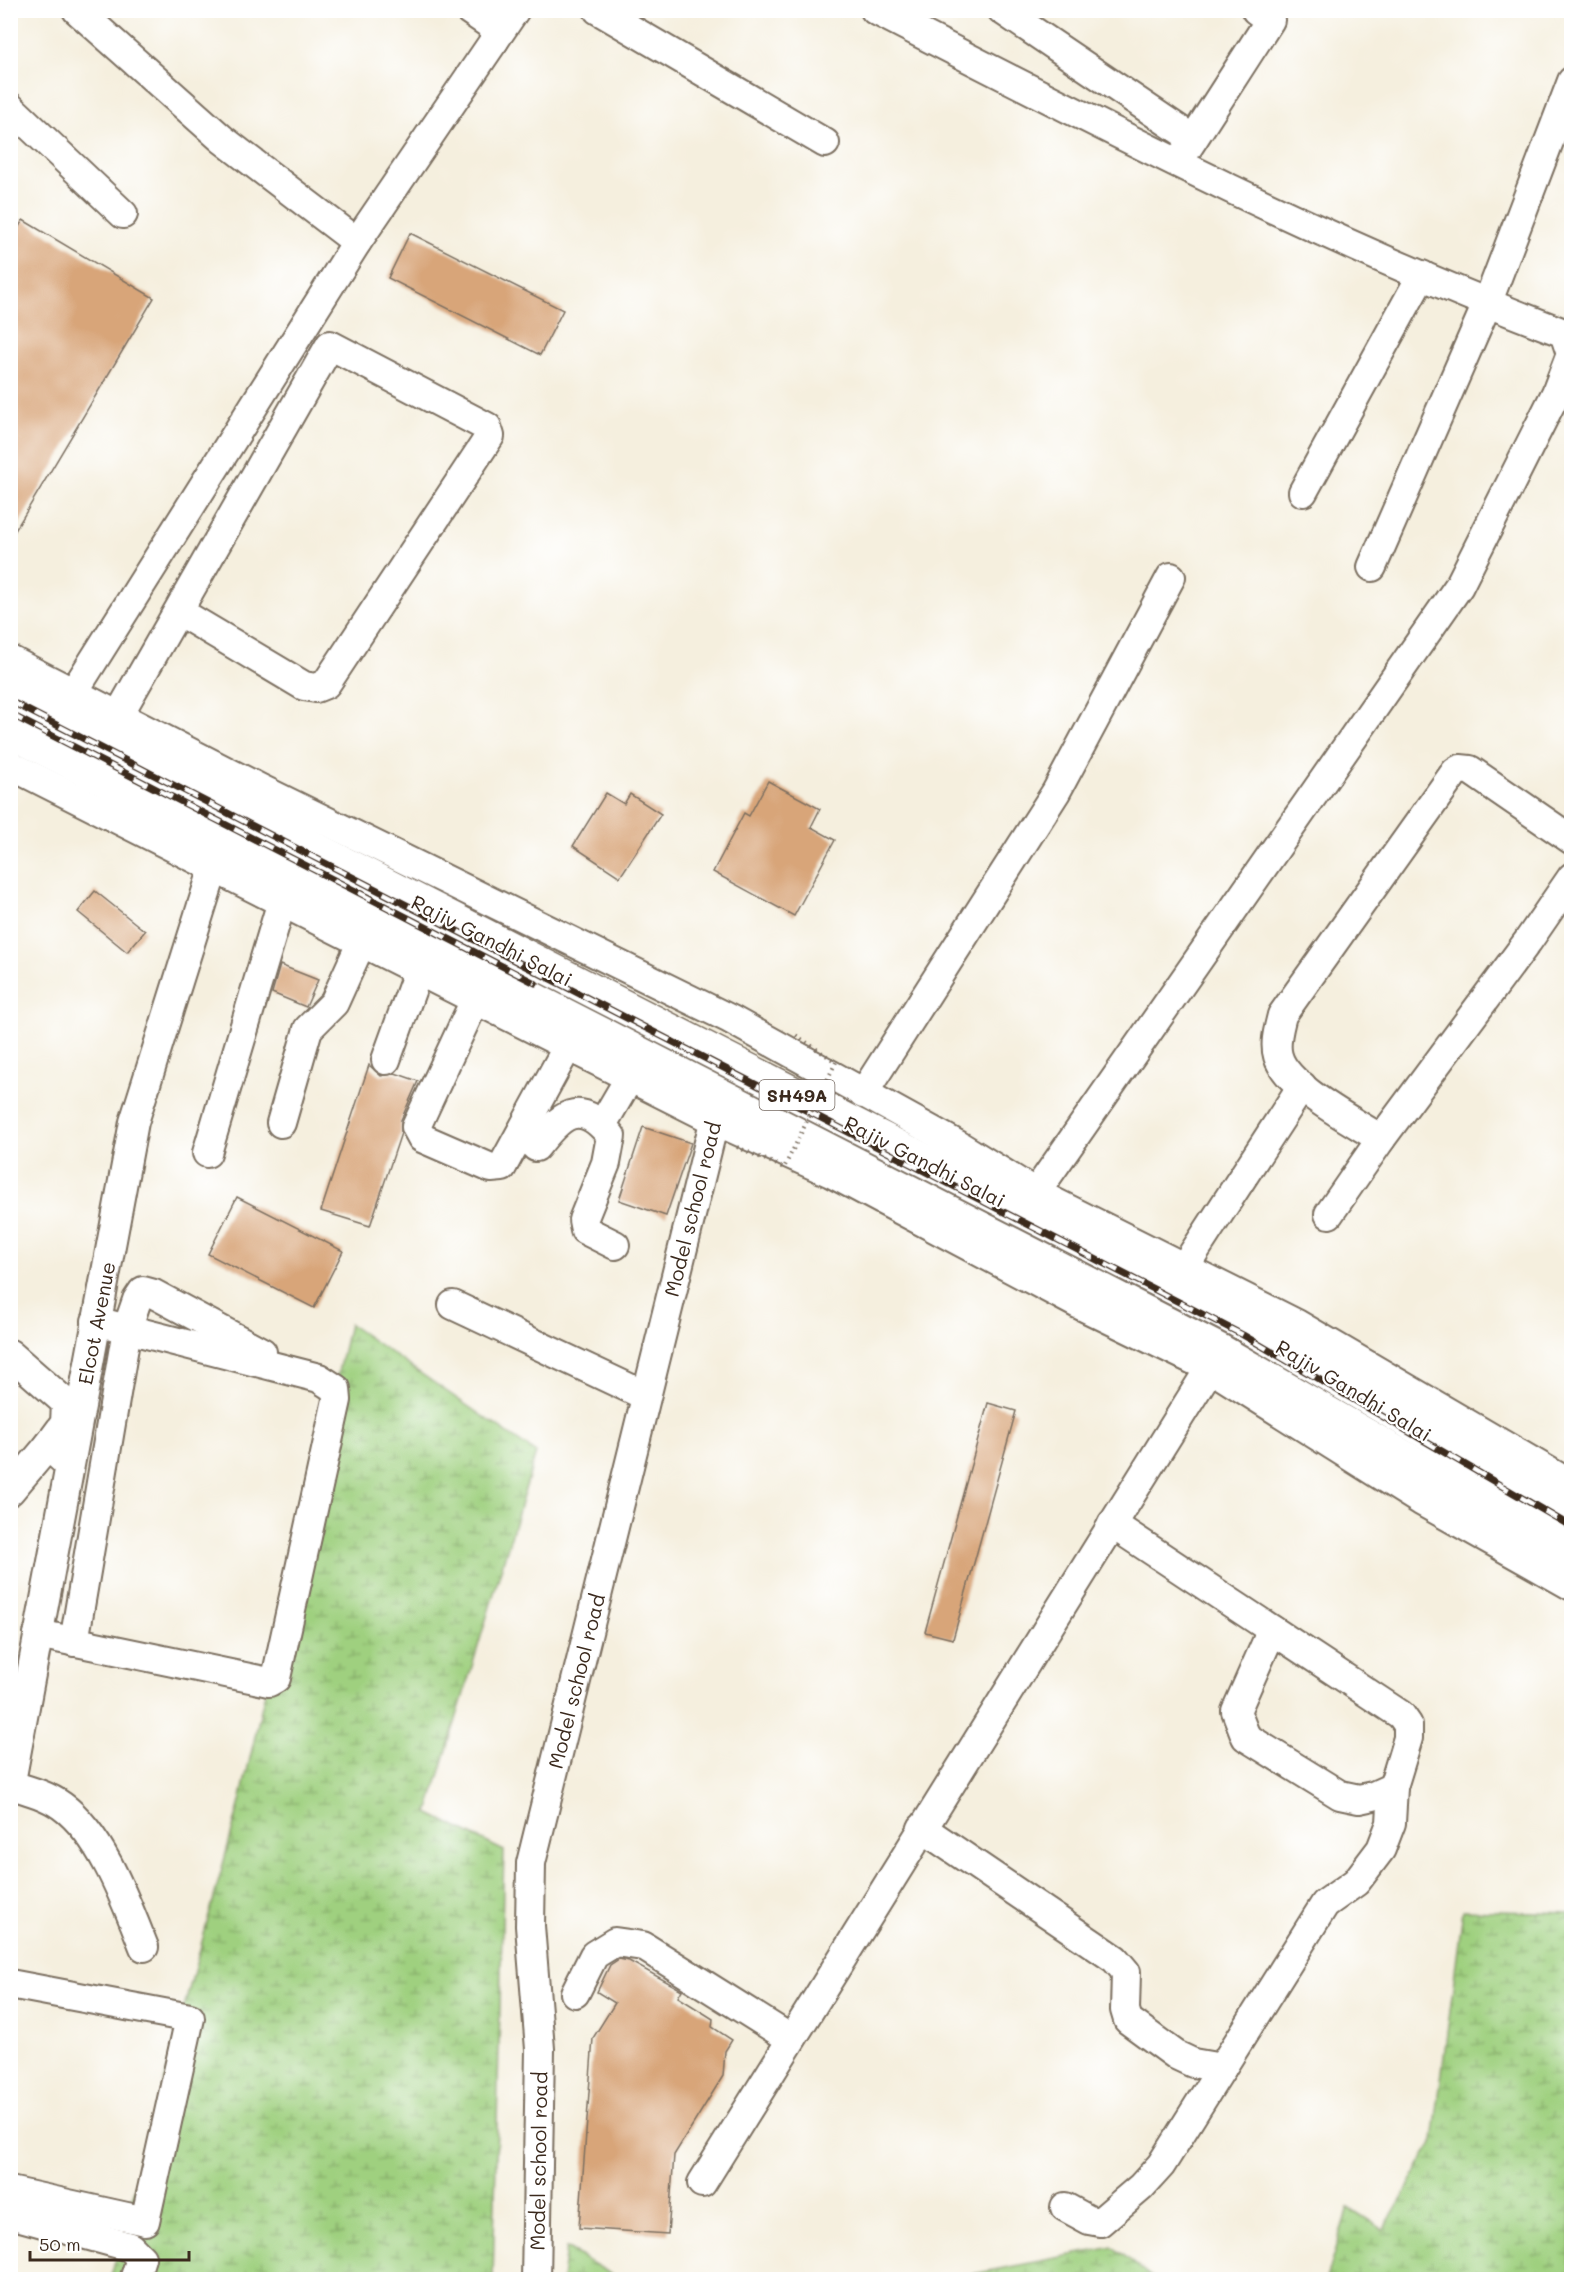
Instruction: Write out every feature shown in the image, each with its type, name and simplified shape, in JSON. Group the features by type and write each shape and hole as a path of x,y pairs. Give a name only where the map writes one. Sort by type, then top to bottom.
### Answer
{"main road":[{"name":"Rajiv Gandhi Salai","path":"10,693 639,1015 1029,1201 1237,1320 1572,1519"},
{"name":"Rajiv Gandhi Salai","path":"10,731 330,894 366,928 1215,1360 1572,1554"},
{"path":"330,894 339,883 344,864"},
{"path":"366,928 369,908 375,894 384,884"}],"street":[{"path":"77,10 222,140 357,242"},
{"path":"469,10 498,30 494,41"},
{"path":"73,693 357,242 515,10"},
{"path":"598,10 825,143"},
{"path":"875,10 1178,165 1487,304 1564,333 1571,354 1556,393 1459,586 1029,1201"},
{"path":"1002,10 1193,139"},
{"path":"1178,165 1270,20 1256,10"},
{"path":"1372,567 1487,304 1572,81"},
{"path":"10,107 123,214"},
{"path":"1303,492 1422,275"},
{"path":"178,611 304,686 316,688 326,684 490,436 487,427 478,421 300,331"},
{"path":"118,716 330,345"},
{"path":"863,1094 1056,792 1170,577"},
{"path":"10,660 730,1020 958,1145 1029,1201 1185,1266 1297,1324 1572,1485"},
{"path":"10,765 282,901 366,928 419,969 630,1077 718,1107"},
{"path":"1381,1139 1302,1086 1282,1068 1277,1054 1277,1034 1282,1015 1455,772 1460,769 1470,770 1572,840"},
{"name":"Elcot Avenue","path":"11,1786 134,1122 214,867"},
{"path":"1329,1215 1381,1139 1528,941 1572,877"},
{"path":"207,1153 282,901"},
{"path":"281,1123 308,1029 334,1003 366,928"},
{"path":"386,1060 419,969"},
{"path":"639,1015 654,981"},
{"path":"476,998 416,1127 422,1138 492,1168 502,1167 568,1046"},
{"path":"602,1125 630,1077"},
{"path":"1185,1266 1302,1086"},
{"name":"Model school road","path":"536,2280 540,2049 530,1926 531,1863 718,1107"},
{"path":"536,1147 557,1121 570,1113 585,1116 602,1125 611,1136 606,1163 583,1220 585,1230 615,1245"},
{"path":"74,1642 127,1329 137,1300 143,1291 154,1294 299,1373"},
{"path":"453,1305 646,1395"},
{"path":"38,1634 269,1682 276,1678 337,1400 336,1389 319,1378 96,1321"},
{"path":"10,1354 66,1404 65,1424 10,1491"},
{"path":"702,2183 790,2038 1215,1360 1421,1501 1572,1586"},
{"path":"48,1446 69,1466"},
{"path":"1065,2207 1089,2220 1100,2222 1141,2187 1161,2165 1325,1904 1356,1882 1381,1849 1391,1823 1393,1786 1407,1738 1408,1725 1401,1716 1112,1524"},
{"path":"1272,1630 1236,1711 1246,1737 1340,1795 1359,1799 1373,1796 1393,1786"},
{"path":"11,1786 36,1792 60,1804 81,1824 116,1882 144,1947"},
{"path":"922,1828 1115,1959 1126,1971 1125,2010 1128,2020 1176,2055 1193,2063 1222,2068"},
{"path":"575,1993 594,1954 615,1942 643,1946 790,2038"},
{"path":"10,1984 190,2019 145,2221 10,2191"},
{"path":"10,2214 130,2247 141,2258 134,2280"}],"path":[{"path":"737,1147 784,1168 836,1062 794,1034"}],"green space":[{"path":"349,1324 536,1453 428,1813 504,1851 493,2279 110,2280 240,1802"},
{"path":"1463,1910 1571,1913 1571,2279 1326,2279 1348,2208 1384,2231 1433,2141"},
{"path":"1113,2247 1154,2279 947,2279"},
{"path":"566,2248 620,2279 562,2279"}],"building":[{"path":"23,220 154,298 10,539 10,241"},
{"path":"410,233 563,310 540,355 388,278"},
{"path":"768,781 820,809 811,827 835,840 794,916 713,872 744,813 749,816"},
{"path":"606,793 624,804 630,794 661,814 620,877 573,846"},
{"path":"95,891 145,931 127,952 78,912"},
{"path":"280,965 318,980 306,1007 272,993"},
{"path":"369,1065 381,1076 395,1073 418,1081 401,1120 401,1133 370,1226 321,1211"},
{"path":"643,1127 691,1143 666,1216 619,1200"},
{"path":"237,1197 343,1251 314,1308 208,1254"},
{"path":"988,1403 1016,1411 953,1639 925,1632"},
{"path":"619,1959 629,1961 682,1990 678,1997 713,2019 712,2027 732,2040 725,2051 723,2076 674,2155 668,2234 579,2228 593,2038 615,2003 597,1992 610,1965"}],"railway":[{"path":"10,701 1243,1335 1572,1527"},
{"path":"10,714 535,983"}]}
